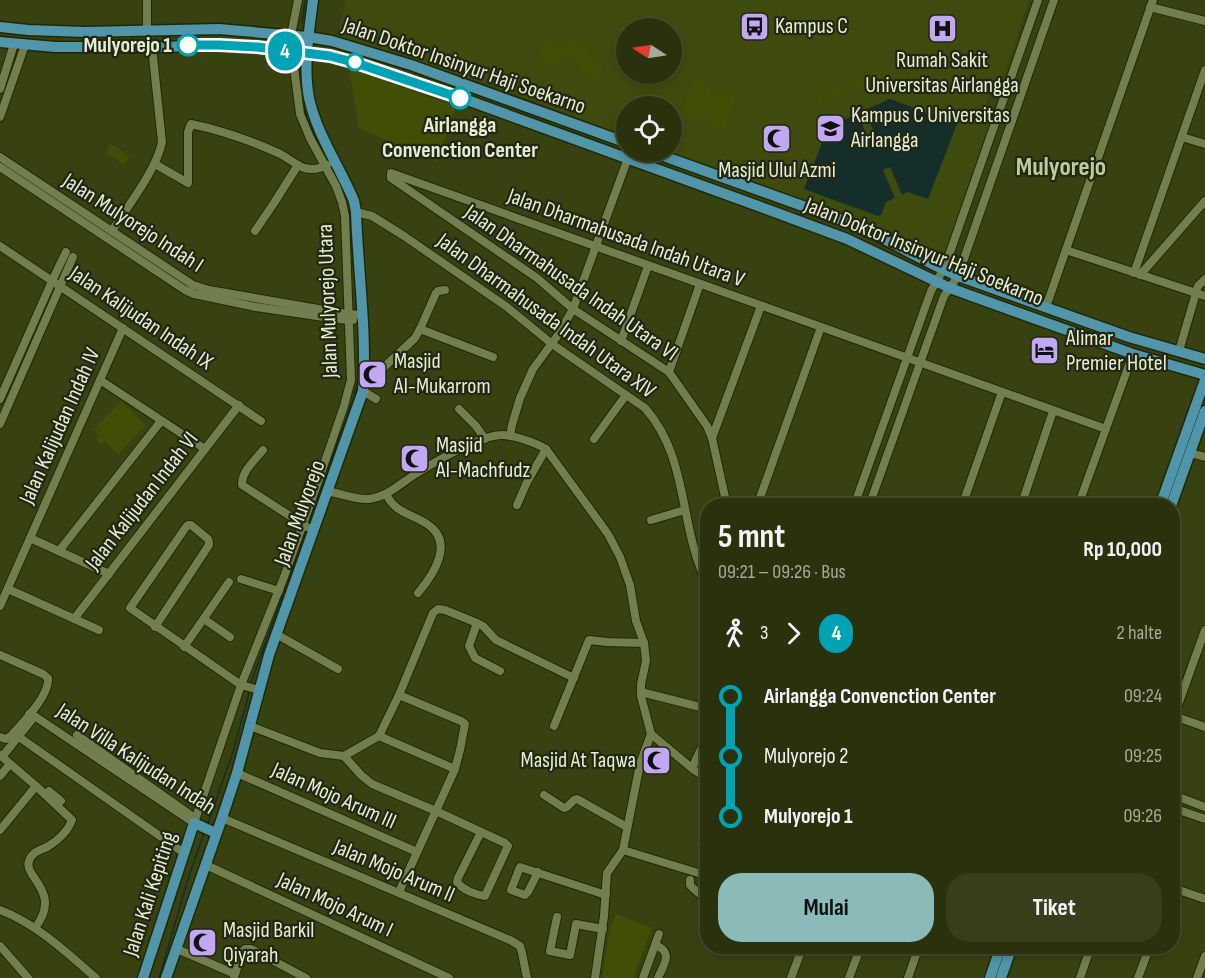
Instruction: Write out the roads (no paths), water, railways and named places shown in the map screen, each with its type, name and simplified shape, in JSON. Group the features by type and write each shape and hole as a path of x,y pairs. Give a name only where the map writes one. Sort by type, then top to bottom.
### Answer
{"main road":[{"name":"Jalan Mulyorejo","path":"166,978 206,865 203,826 222,818 252,727 249,687 276,634 282,596 342,433 363,389 364,374 355,317 356,212 354,201 313,131 306,75 300,53 305,5"},
{"name":"Jalan Doktor Insinyur Haji Soekarno","path":"0,27 54,31 219,29 332,41 411,65 616,139"},
{"path":"180,30 176,36 176,42 181,45"},
{"path":"158,47 166,42 166,36 162,31"},
{"name":"Jalan Doktor Insinyur Haji Soekarno","path":"0,42 18,50 219,45 248,46 330,56 423,84 616,154"},
{"path":"306,75 317,63 330,56"},
{"name":"Jalan Doktor Insinyur Haji Soekarno","path":"639,162 847,239 950,288 1129,353 1205,375"},
{"name":"Jalan Doktor Insinyur Haji Soekarno","path":"680,162 853,224 958,276 1129,337 1205,359"},
{"path":"1129,337 1124,344 1129,353"},
{"path":"1163,498 1205,380"},
{"path":"1174,498 1205,411"},
{"name":"Jalan Kali Kepiting","path":"143,978 184,853 203,826"},
{"path":"990,978 998,954"},
{"path":"1001,978 1009,954"}],"street":[{"path":"147,0 147,31"},
{"path":"857,498 931,291 944,270 1038,0"},
{"path":"872,498 944,296 958,276 1054,0"},
{"path":"1046,307 1152,4 1205,21"},
{"path":"300,36 305,5"},
{"path":"112,231 155,164 160,152 162,142 158,47"},
{"path":"0,89 18,50"},
{"path":"0,117 18,50"},
{"path":"300,53 300,114 313,131"},
{"path":"1137,274 1205,70"},
{"path":"155,164 188,183 188,132 191,124 213,129 269,149 312,170 330,163"},
{"path":"1182,137 1205,144"},
{"name":"Jalan Mulyorejo Indah I","path":"0,157 193,285 256,302"},
{"path":"510,436 515,414 527,382 573,309 627,162"},
{"name":"Jalan Mulyorejo Utara","path":"330,163 345,216 355,317 351,380 342,433"},
{"path":"255,231 298,165"},
{"path":"0,167 185,290 206,297 355,317"},
{"name":"Jalan Dharmahusada Indah Utara V","path":"391,178 390,174 393,173 1106,429"},
{"name":"Jalan Dharmahusada Indah Utara VI","path":"391,178 537,278 573,309 669,372 712,438 725,498"},
{"path":"1137,274 1205,201"},
{"name":"Jalan Dharmahusada Indah Utara XIV","path":"356,212 372,216 404,236 507,307 552,344 651,414 675,460 700,568"},
{"name":"Jalan Kalijudan Indah IX","path":"0,246 261,421"},
{"path":"1066,250 1200,295"},
{"path":"0,399 70,255"},
{"path":"621,341 648,266"},
{"path":"1179,351 1200,295 1198,286 1205,279"},
{"path":"0,424 56,284"},
{"path":"669,372 700,284"},
{"path":"376,399 363,389 415,338 436,293 445,290"},
{"path":"712,438 761,306"},
{"path":"760,498 821,327"},
{"name":"Jalan Kalijudan Indah IV","path":"0,606 123,328"},
{"path":"420,329 494,357"},
{"path":"1081,498 1106,429 1129,353"},
{"path":"100,380 205,449"},
{"path":"965,498 1002,392"},
{"path":"594,439 626,395"},
{"name":"Jalan Kalijudan Indah VI","path":"74,619 239,405"},
{"path":"459,409 485,439"},
{"path":"1024,498 1053,411"},
{"path":"59,551 161,420"},
{"path":"324,486 364,499 371,499 386,494 417,473 470,444 503,435 540,445 546,449 608,534 620,557 630,585 636,621 644,643 646,661 641,692 651,734 700,774"},
{"path":"517,505 546,449"},
{"path":"263,450 244,474 242,485 308,527"},
{"path":"1190,453 1205,457"},
{"path":"386,494 390,502 398,509 428,524 435,530 440,540 441,551 438,563 418,593"},
{"path":"651,520 685,510"},
{"path":"155,627 210,545 208,539 189,524 130,608 155,627 184,647 249,687"},
{"path":"30,538 109,574"},
{"path":"203,826 282,596 241,579"},
{"path":"184,647 229,582"},
{"path":"8,589 99,630"},
{"path":"252,727 320,753 344,756 379,736 399,695 433,613 438,609 477,623 496,640 573,678"},
{"path":"204,619 230,637"},
{"path":"477,623 469,646 475,658 500,671"},
{"path":"1180,701 1205,630"},
{"path":"276,634 338,669"},
{"path":"554,726 589,640 644,643"},
{"path":"0,655 48,678 48,683 34,713 19,737 2,755"},
{"path":"641,692 700,707"},
{"path":"399,695 465,724 455,769 399,892"},
{"path":"0,737 8,738 34,713"},
{"name":"Jalan Villa Kalijudan Indah","path":"34,713 203,826"},
{"path":"1180,720 1205,727"},
{"path":"596,978 603,929 607,873 623,850 640,764 651,734"},
{"name":"Jalan Villa Kalijudan Indah","path":"77,735 203,826"},
{"path":"379,736 455,769"},
{"path":"19,737 184,853"},
{"path":"692,768 700,751"},
{"path":"2,755 72,820 61,836 36,852 29,861 29,868 42,887 45,898 45,908 35,928"},
{"path":"2,755 61,801"},
{"path":"344,756 372,784 436,811 505,843 508,846 485,896 480,896 460,886 457,882 481,832"},
{"path":"0,776 10,764"},
{"name":"Jalan Mojo Arum III","path":"237,772 417,852"},
{"path":"0,830 36,786"},
{"path":"543,795 564,808 577,799 627,827"},
{"path":"1180,798 1205,807"},
{"path":"1180,810 1205,819"},
{"name":"Jalan Mojo Arum II","path":"222,818 510,940 520,946 527,978"},
{"path":"623,850 700,874"},
{"name":"Jalan Mojo Arum I","path":"206,865 449,978"},
{"path":"538,872 606,895"},
{"path":"690,880 690,885 700,894"},
{"path":"1180,890 1205,899"},
{"path":"0,910 12,914 35,928 96,978"},
{"path":"557,917 550,951 570,955 576,924 603,929"},
{"path":"643,978 659,934"},
{"path":"655,945 663,948 667,956 658,978"},
{"path":"0,946 28,978"},
{"path":"177,949 235,976 242,952 245,949 251,949 306,978"},
{"path":"791,978 800,954"},
{"path":"849,978 858,954"},
{"path":"908,978 916,954"},
{"path":"1080,978 1088,954"},
{"path":"1138,978 1147,954"},
{"path":"1197,978 1205,956"}],"water":[{"path":"890,99 957,124 928,199 908,192 902,195 890,167 883,170 895,198 886,202 881,215 878,216 804,189 828,127 857,114 871,144 878,142 865,110"}],"waterway":[{"path":"302,23 305,0"},
{"path":"302,99 307,119 327,161"},
{"path":"331,168 338,179"},
{"path":"308,524 354,397 358,380 359,358"},
{"path":"251,685 307,529"},
{"path":"208,823 232,755 250,690"},
{"path":"159,978 204,833"}],"place":[{"name":"Kampus C","path":"754,26"},
{"name":"Rumah Sakit Universitas Airlangga","path":"942,28"},
{"name":"Mulyorejo 1","path":"188,45"},
{"name":"Airlangga Convenction Center","path":"460,98"},
{"name":"Kampus C Universitas Airlangga","path":"830,128"},
{"name":"Masjid Ulul Azmi","path":"777,138"},
{"name":"Alimar Premier Hotel","path":"1045,351"},
{"name":"Masjid Al-Mukarrom","path":"373,374"},
{"name":"Masjid Al-Machfudz","path":"415,458"},
{"name":"Masjid At Taqwa","path":"657,760"},
{"name":"Masjid Barkil Qiyarah","path":"202,943"}],"district":[{"name":"Mulyorejo","path":"1061,167"}]}
